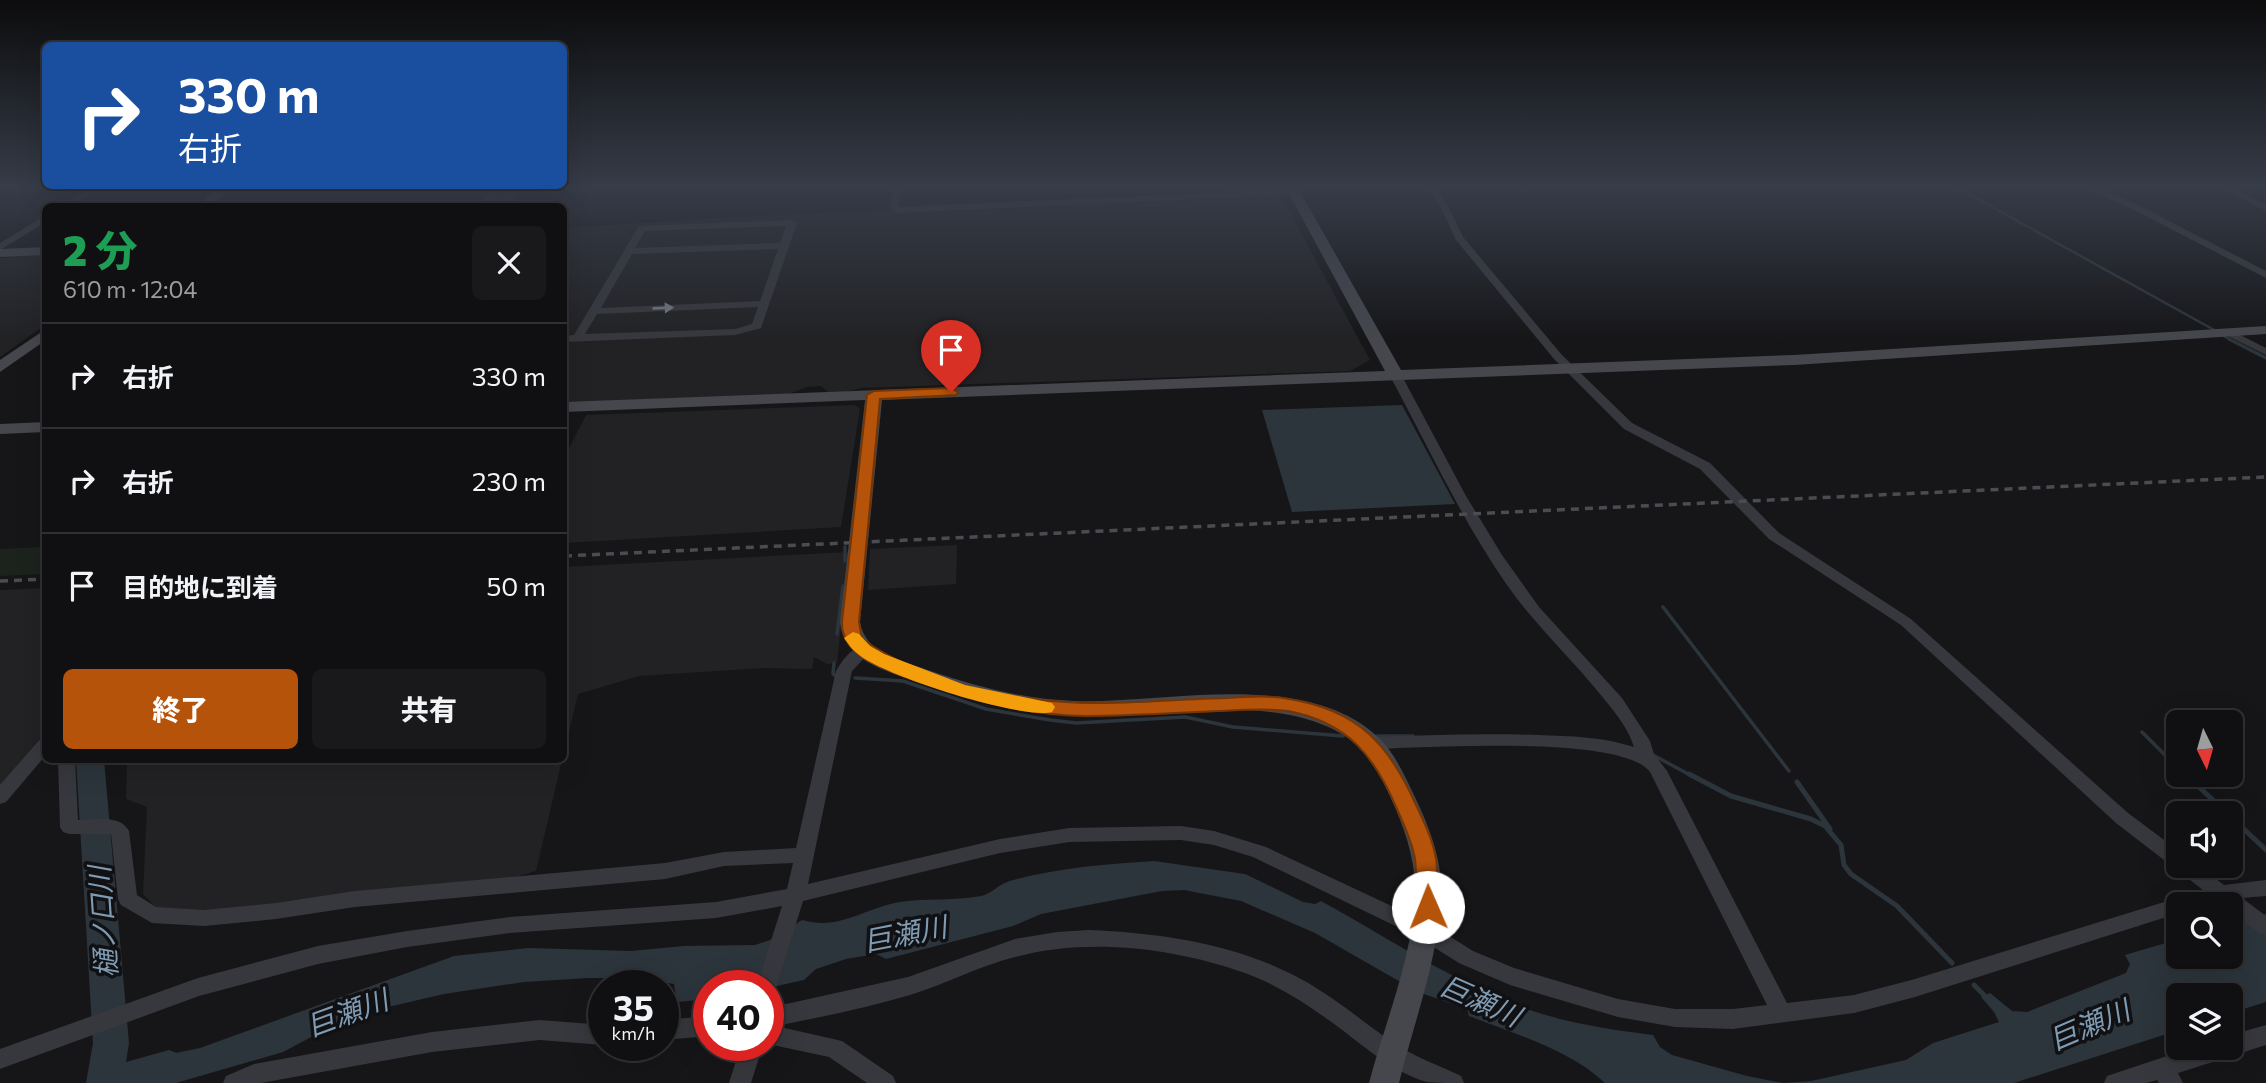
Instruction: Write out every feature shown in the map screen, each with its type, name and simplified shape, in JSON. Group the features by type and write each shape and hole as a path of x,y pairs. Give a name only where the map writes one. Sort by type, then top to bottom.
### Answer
{"street":[{"path":"578,338 636,239"},
{"path":"567,339 749,330 757,326 787,239"},
{"path":"1320,239 1471,513 1519,591 1617,705 1645,753 1656,766 1782,1014"},
{"path":"1459,239 1569,369 1628,426 1705,466 1774,536 1906,622 2122,818 2166,851"},
{"path":"2196,239 2266,275"},
{"path":"628,251 785,246"},
{"path":"0,253 42,251"},
{"path":"595,311 764,304"},
{"path":"567,407 1839,358 2266,330"},
{"path":"2222,333 2266,352"},
{"path":"0,367 42,336"},
{"path":"874,395 850,622 850,632 855,642 864,650 898,667 961,690 1018,704 1085,709 1246,703 1290,705 1332,718 1370,743 1393,777 1418,833 1428,883 1428,907 1423,932 1384,1083"},
{"path":"0,429 42,427"},
{"path":"772,970 795,896 844,671 849,662 864,650"},
{"path":"1370,743 1562,743 1645,753"},
{"path":"0,797 42,748"},
{"path":"66,763 69,827 110,826 120,831 124,886 128,899 152,915 176,918 276,911 355,899 665,871 724,859 804,855"},
{"path":"0,1059 198,987 318,955 510,925 716,909 764,902 1038,838 1146,832 1214,838 1259,852 1423,932 1466,957 1510,976 1618,1008 1675,1018 1733,1019 1854,1003 1903,991 2166,909"},
{"path":"2201,878 2219,892"},
{"path":"2241,892 2266,888"},
{"path":"2243,910 2266,928"},
{"path":"784,1015 928,980 1002,951 1031,944 1122,940 1178,946 1235,959 1269,973 1453,1083"},
{"path":"234,1083 254,1074 432,1042 540,1030 588,1034"},
{"path":"2243,1041 2266,1034"},
{"path":"784,1037 834,1048 885,1083"},
{"path":"2115,1083 2166,1075 2197,1060"},
{"path":"740,1083 747,1061"}],"shaded area":[{"path":"567,239 1304,239 1370,360 1350,371 862,388 840,393 828,392 821,386 807,387 786,395 567,404"},
{"path":"42,255 42,327 0,357 0,258"},
{"path":"855,405 860,409 841,527 567,543 567,452 586,415"},
{"path":"957,545 956,584 868,590 870,549"},
{"path":"42,547 42,574 0,576 0,549"},
{"path":"849,552 837,663 827,664 814,657 812,669 763,668 639,676 578,694 567,740 567,567"},
{"path":"42,588 42,736 0,787 0,590"},
{"path":"127,763 561,763 536,871 505,880 206,911 158,910 143,894 147,807 126,799"}],"water":[{"path":"1402,405 1455,504 1292,512 1262,410"},
{"path":"1154,861 1245,874 1303,902 1315,904 1321,901 1451,975 1533,1011 1608,1029 1653,1035 1660,1047 1672,1055 1783,1083 1605,1083 1591,1071 1558,1052 1469,1016 1467,1009 1418,992 1315,933 1241,901 1184,890 1162,891 1041,914 1013,926 886,959 876,954 846,959 816,969 804,980 784,984 784,970 693,970 693,1000 679,1002 679,970 588,970 588,978 524,982 444,994 375,1010 330,1027 283,1052 176,1083 141,1083 141,1060 200,1048 454,956 528,948 631,951 684,946 755,945 770,940 802,920 828,923 900,902 981,896 1006,882 1099,865"},
{"path":"2266,914 2266,1002 2243,1009 2243,983 2166,983 2166,1034 2014,1083 1783,1083 1811,1081 1906,1060 1933,1043 1999,1022 1981,997 1990,993 2012,1011 2027,1012 2126,973 2130,964 2125,955 2166,943 2166,969 2243,969 2243,921"}],"waterway":[{"path":"2049,239 2216,331"},
{"path":"2222,335 2233,341"},
{"path":"2229,339 2266,358"},
{"path":"845,547 845,561"},
{"path":"837,634 843,586"},
{"path":"1663,607 1789,771"},
{"path":"834,663 833,674 836,676"},
{"path":"855,678 903,681 986,709 1050,720 1076,723 1185,717 1233,727 1343,736"},
{"path":"2142,732 2166,756"},
{"path":"1377,736 1413,736"},
{"path":"1653,755 1692,776"},
{"name":"樋ノ口川","path":"90,763 111,1043 104,1083"},
{"path":"1689,774 1731,796 1811,819 1825,826 1841,845 1844,865 1851,874 1897,906 1952,963"},
{"path":"1797,782 1830,829"},
{"path":"2200,788 2214,801"},
{"path":"2243,828 2266,850"},
{"path":"1974,985 1987,998"},
{"name":"巨瀬川","path":"108,1083 169,1067"}],"railway":[{"path":"567,556 2266,477"},
{"path":"0,581 42,579"}],"slow traffic":[{"path":"853,638 864,650 878,659 961,690 988,698 1045,707"}],"route":[{"path":"951,392 874,395 850,622 850,632 855,642 878,659 898,667 961,690 1018,704 1085,709 1259,703 1290,705 1332,718 1370,743 1384,760 1409,808 1425,858 1428,907"}]}
